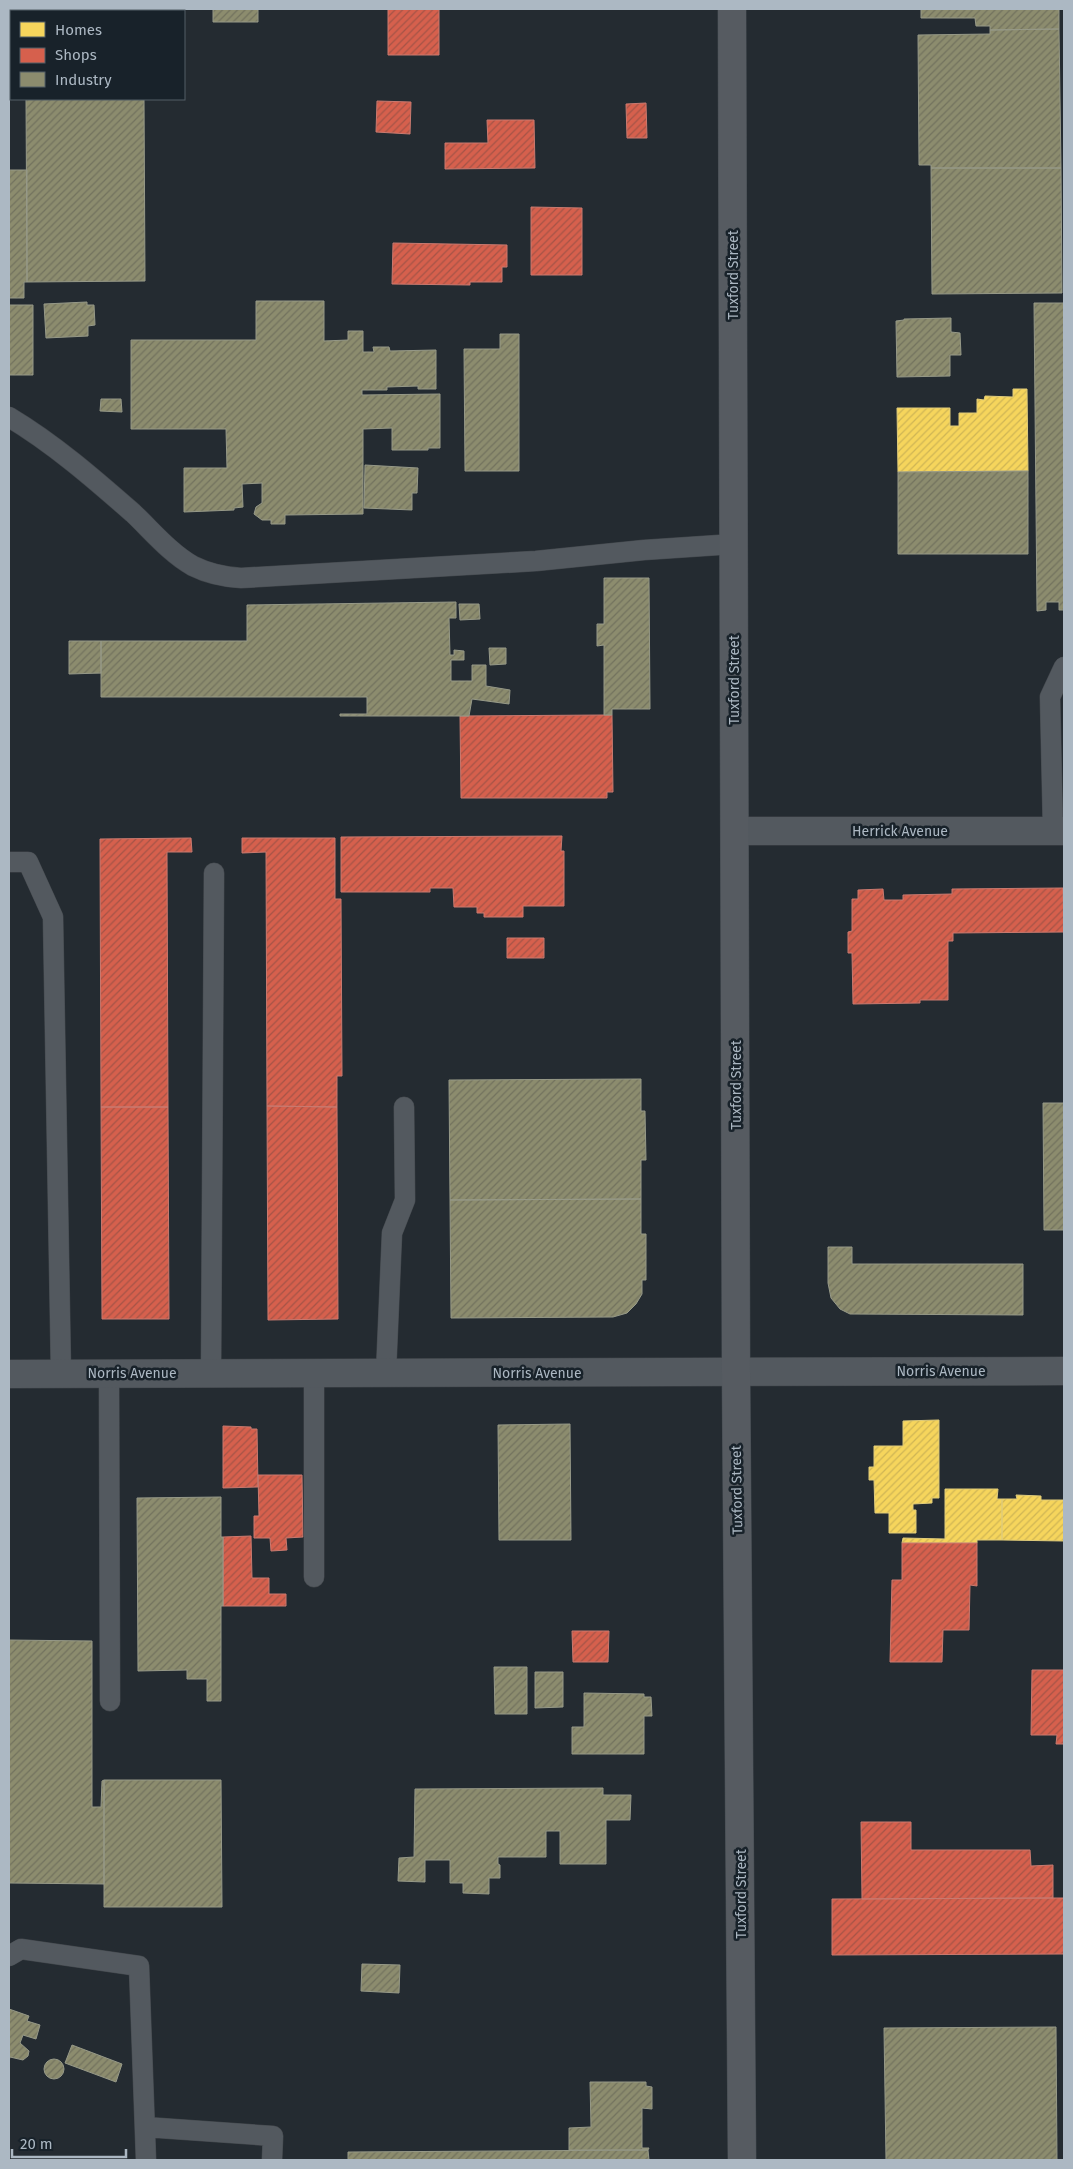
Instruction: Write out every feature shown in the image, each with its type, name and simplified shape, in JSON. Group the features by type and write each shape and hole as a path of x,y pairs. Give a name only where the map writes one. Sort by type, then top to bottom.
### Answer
{"main road":[{"name":"Tuxford Street","path":"732,9 736,831 736,1372 742,2160"}],"street":[{"name":"Herrick Avenue","path":"736,831 1059,831"},
{"name":"Norris Avenue","path":"9,1374 1064,1371"}],"lane":[{"path":"9,417 39,435 70,459 191,565 207,573 223,577 241,578 536,561 644,550 734,544"},
{"path":"1059,831 1050,697 1064,667"},
{"path":"9,862 28,862 52,917 61,1374"},
{"path":"211,1373 214,873"},
{"path":"386,1373 392,1233 405,1200 404,1107"},
{"path":"314,1373 314,1577"},
{"path":"109,1374 110,1701"},
{"path":"9,1956 22,1949 139,1966 146,2160"},
{"path":"145,2127 273,2136 272,2160"}],"building: Homes":[{"path":"1013,389 1027,389 1028,471 898,472 897,408 950,408 950,426 959,426 959,413 977,413 977,399 984,400 985,396 1013,397"},
{"path":"939,1420 939,1498 932,1498 932,1503 913,1504 913,1510 916,1510 916,1533 889,1533 889,1513 875,1513 874,1480 869,1480 869,1467 874,1467 874,1446 903,1446 903,1421"},
{"path":"945,1489 998,1489 997,1499 1002,1499 1002,1540 977,1540 977,1543 902,1543 903,1538 945,1539"},
{"path":"1016,1495 1041,1496 1041,1500 1064,1500 1064,1541 1002,1540 1002,1499 1017,1499"}],"building: Shops":[{"path":"388,9 439,9 439,55 388,55"},
{"path":"377,101 411,102 410,134 376,132"},
{"path":"646,103 647,138 627,138 626,104"},
{"path":"487,120 534,120 535,168 445,169 445,143 488,143"},
{"path":"531,207 582,208 582,275 531,275"},
{"path":"393,243 507,245 507,267 502,267 502,282 470,282 470,285 392,284"},
{"path":"612,715 613,792 607,792 607,798 461,798 460,716"},
{"path":"562,836 561,851 564,851 564,906 523,906 523,917 484,917 484,913 477,913 477,907 454,907 453,888 430,888 430,892 341,892 341,837"},
{"path":"191,838 192,852 167,852 168,1107 101,1107 100,839"},
{"path":"242,838 335,838 335,899 341,899 342,1076 337,1076 337,1107 267,1106 266,852 242,853"},
{"path":"1063,888 1064,932 953,933 953,941 948,941 948,1000 920,1000 920,1003 853,1004 852,953 848,953 848,932 852,931 852,899 858,899 858,890 883,889 884,900 903,900 903,895 952,894 952,889"},
{"path":"507,938 544,938 544,958 507,958"},
{"path":"267,1106 337,1107 338,1319 268,1320"},
{"path":"101,1107 168,1107 169,1319 102,1319"},
{"path":"223,1426 257,1429 258,1487 223,1488"},
{"path":"258,1475 302,1475 303,1537 286,1538 287,1550 271,1551 270,1538 254,1538 254,1516 259,1516"},
{"path":"251,1536 252,1578 269,1578 269,1594 286,1594 286,1606 223,1606 223,1537"},
{"path":"902,1543 977,1543 977,1586 970,1585 969,1630 943,1630 942,1662 890,1662 892,1580 902,1580"},
{"path":"572,1631 609,1631 608,1662 573,1662"},
{"path":"1032,1670 1064,1670 1064,1744 1056,1744 1057,1735 1031,1735"},
{"path":"861,1822 911,1822 911,1850 1030,1850 1031,1866 1053,1865 1053,1898 862,1899"},
{"path":"1064,1898 1064,1954 832,1955 832,1899"}],"building: Industry":[{"path":"26,9 143,9 143,10"},
{"path":"213,9 258,9 258,22 213,22"},
{"path":"921,9 1059,9 1059,29 990,30 990,26 976,26 975,18 921,18"},
{"path":"1059,29 1061,168 931,168 931,165 919,165 918,35 990,34 990,30"},
{"path":"26,100 144,100 145,281 27,282"},
{"path":"931,168 1061,168 1062,293 932,294"},
{"path":"9,170 27,170 27,282 24,282 24,298 9,298"},
{"path":"256,301 324,301 324,341 348,340 348,331 363,331 363,352 374,352 373,347 389,347 390,351 436,350 436,389 418,389 418,386 387,387 387,390 362,390 362,395 440,394 440,448 392,450 392,428 363,429 363,514 285,515 285,524 271,524 271,520 262,520 254,514 256,507 262,503 262,483 242,484 243,507 234,508 234,510 184,512 184,468 227,468 226,429 131,429 131,340 256,340"},
{"path":"87,302 87,305 94,305 95,325 88,326 88,336 46,338 44,304"},
{"path":"1034,303 1064,303 1064,610 1059,610 1059,602 1046,602 1046,610 1037,611"},
{"path":"9,305 33,305 33,375 9,375"},
{"path":"951,318 951,332 960,333 961,355 950,355 950,376 897,377 896,321 904,319"},
{"path":"500,334 519,334 519,471 465,471 464,349 500,349"},
{"path":"101,399 121,399 122,412 100,411"},
{"path":"365,465 418,468 417,493 412,493 412,510 364,508"},
{"path":"1028,471 1028,554 898,554 898,472"},
{"path":"604,578 649,578 650,709 612,709 612,715 604,715 604,645 597,646 597,624 604,624"},
{"path":"456,602 456,618 449,618 450,655 454,655 454,650 464,651 464,660 451,660 451,681 472,681 472,665 486,665 486,686 510,690 509,704 472,699 469,716 340,716 340,714 367,714 367,697 101,697 101,641 247,641 247,605"},
{"path":"459,604 479,604 480,619 460,620"},
{"path":"69,641 101,641 101,673 69,674"},
{"path":"489,648 506,648 506,664 490,665"},
{"path":"641,1079 641,1111 645,1111 646,1160 641,1160 641,1199 450,1200 449,1080"},
{"path":"1043,1103 1064,1103 1064,1230 1044,1230"},
{"path":"641,1199 641,1234 646,1234 646,1280 642,1280 642,1294 627,1313 613,1317 451,1318 450,1200"},
{"path":"828,1247 852,1247 852,1264 1023,1264 1023,1315 850,1314 840,1309 831,1298 828,1283"},
{"path":"570,1424 571,1540 499,1540 498,1425"},
{"path":"221,1497 223,1606 221,1606 221,1701 207,1701 207,1679 187,1679 187,1670 138,1671 137,1498"},
{"path":"9,1640 92,1641 92,1807 101,1807 102,1781 104,1780 104,1884 9,1883"},
{"path":"494,1667 527,1667 527,1714 495,1714"},
{"path":"535,1672 563,1672 563,1707 535,1708"},
{"path":"584,1693 644,1694 644,1697 651,1697 652,1716 644,1716 644,1754 572,1754 572,1727 584,1727"},
{"path":"104,1780 221,1780 222,1907 104,1907"},
{"path":"603,1788 603,1795 631,1795 630,1820 606,1820 606,1864 560,1864 560,1831 546,1831 546,1857 498,1857 500,1878 489,1878 489,1894 463,1893 463,1883 450,1883 450,1860 425,1860 425,1882 398,1881 399,1858 414,1857 415,1789"},
{"path":"362,1964 400,1965 399,1993 361,1991"},
{"path":"9,2009 29,2016 27,2021 40,2025 36,2039 23,2035 20,2043 29,2051 28,2056 23,2060 10,2057 9,2061"},
{"path":"1056,2027 1057,2160 886,2160 884,2028"},
{"path":"72,2045 122,2064 116,2082 65,2063"},
{"path":"50,2059 58,2059 64,2065 64,2073 58,2079 50,2079 44,2073 44,2065"},
{"path":"590,2082 646,2082 646,2086 652,2087 652,2109 642,2108 642,2148 649,2148 648,2150 569,2150 569,2128 591,2127"},
{"path":"648,2150 649,2160 348,2160 348,2152"}]}
